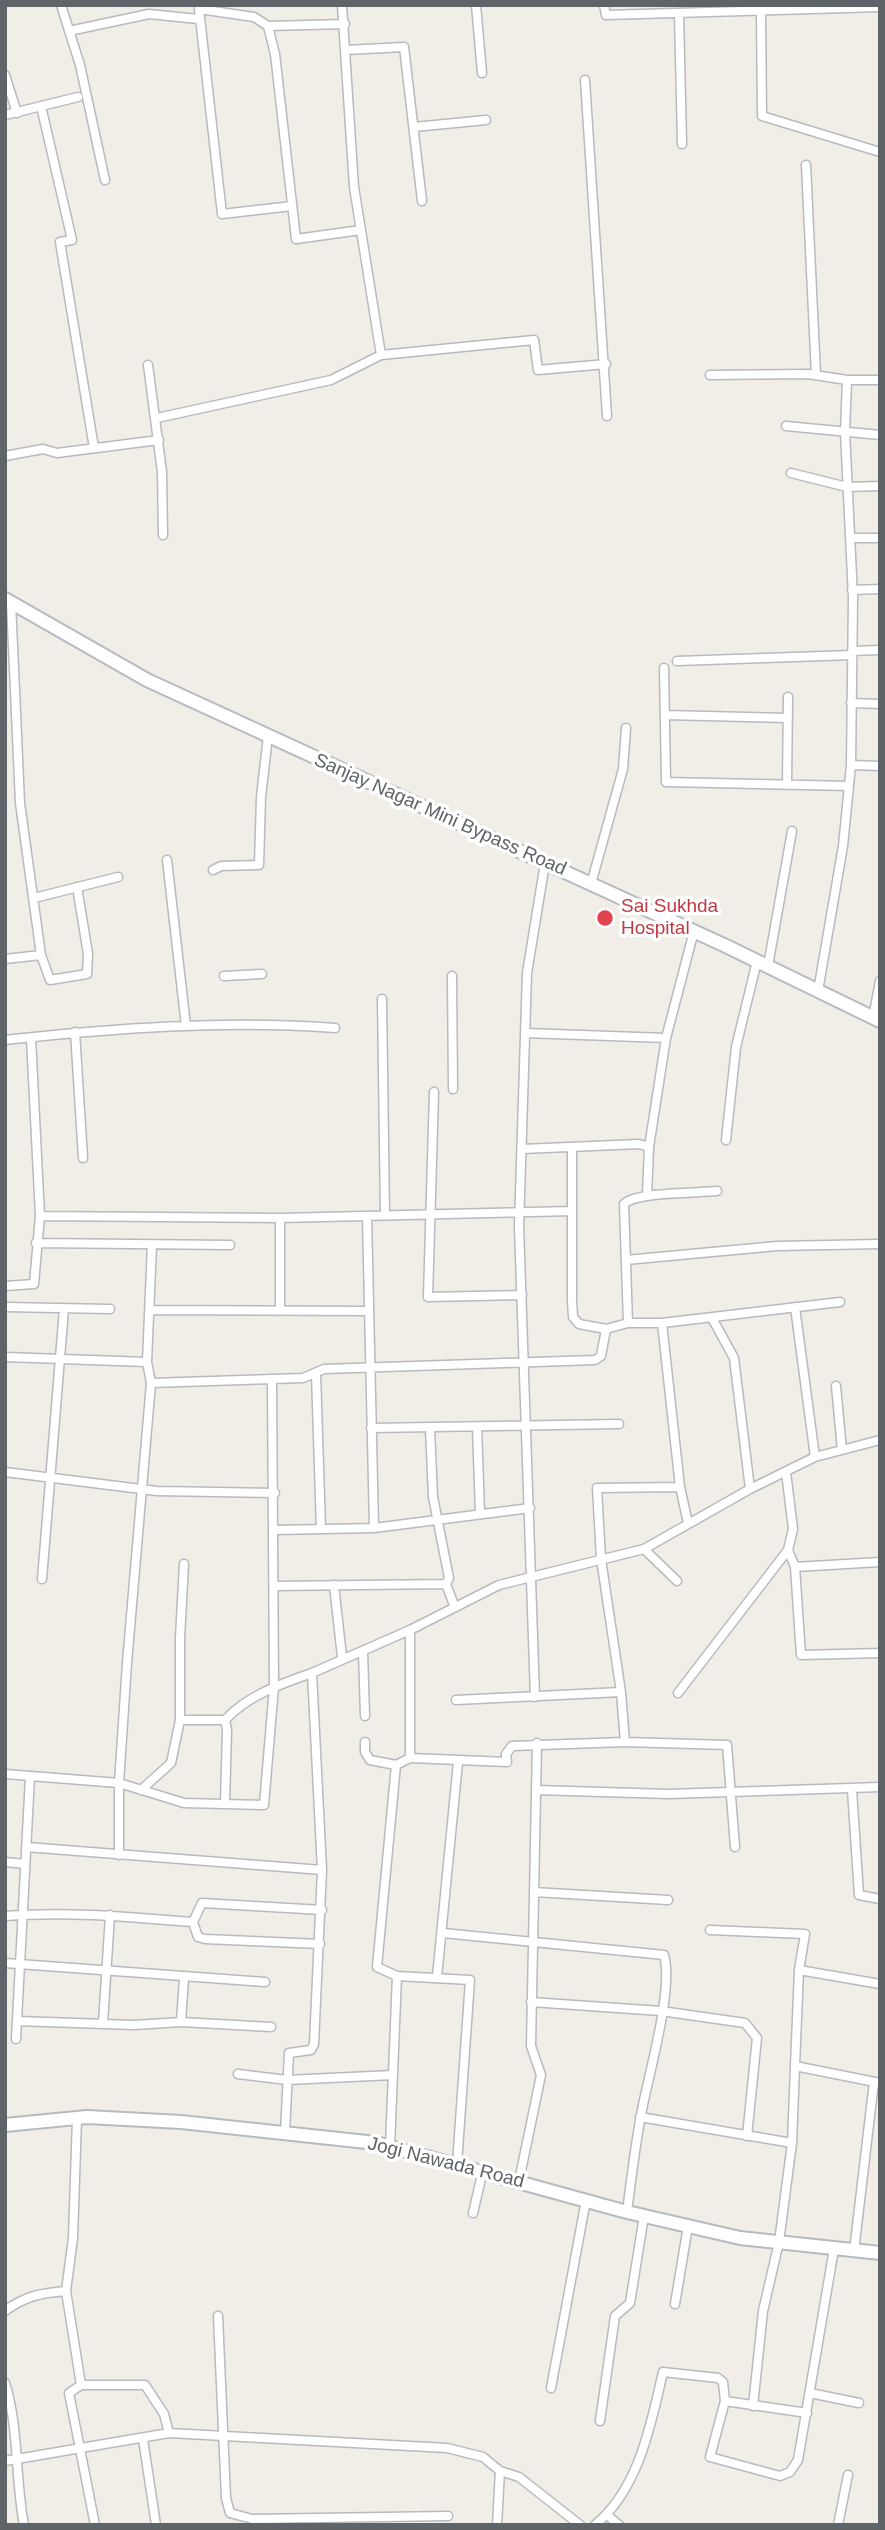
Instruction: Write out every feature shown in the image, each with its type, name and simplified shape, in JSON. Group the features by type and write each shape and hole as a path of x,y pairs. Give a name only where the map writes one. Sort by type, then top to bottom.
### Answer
{"street":[{"path":"61,5 80,65 105,180"},
{"path":"342,5 354,187 381,355"},
{"path":"477,5 482,73"},
{"path":"604,5 606,15 880,7"},
{"path":"292,206 222,214 198,19 199,9 254,17 268,26 345,24"},
{"path":"761,11 762,116 880,152"},
{"path":"678,13 682,144"},
{"path":"69,31 149,14 198,19"},
{"path":"268,26 275,54 296,239 360,230"},
{"path":"346,50 404,47 422,201"},
{"path":"5,75 17,113"},
{"path":"585,80 606,364 607,416"},
{"path":"5,116 78,97"},
{"path":"41,106 72,240 60,242 94,448"},
{"path":"414,127 486,120"},
{"path":"806,165 817,375"},
{"path":"157,418 331,380 381,355 534,340 538,370 606,364"},
{"path":"148,365 159,440 163,535"},
{"path":"710,375 817,375 847,380 880,380"},
{"path":"818,991 844,846 851,765 852,590 845,432 847,380"},
{"path":"786,426 880,435"},
{"path":"5,445 6,456 43,449 57,453 159,440"},
{"path":"791,473 848,487 880,486"},
{"path":"850,538 880,538"},
{"path":"852,590 880,589"},
{"path":"8,601 20,803 41,955 50,980 87,975 89,954 77,887"},
{"name":"Sanjay Nagar Mini Bypass Road","path":"8,601 146,680 694,931 876,1019"},
{"path":"677,661 880,650"},
{"path":"664,668 666,782 849,786"},
{"path":"786,785 788,697"},
{"path":"851,703 880,705"},
{"path":"664,715 788,718"},
{"path":"591,884 623,769 626,728"},
{"path":"213,870 221,866 259,864 261,797 268,736"},
{"path":"851,765 880,766"},
{"path":"726,1140 736,1046 762,964 792,831"},
{"path":"167,860 186,1026"},
{"path":"535,1697 520,1211 527,973 545,863"},
{"path":"34,898 118,877"},
{"path":"647,1196 649,1147 666,1038 694,931"},
{"path":"5,959 41,955"},
{"path":"224,976 262,974"},
{"path":"452,976 453,1089"},
{"path":"876,1019 880,981"},
{"path":"382,999 386,1215"},
{"path":"5,1041 75,1032 259,1022 335,1028"},
{"path":"75,1032 83,1158"},
{"path":"525,1033 666,1038"},
{"path":"5,1286 34,1284 40,1216 31,1038"},
{"path":"434,1092 434,1141 428,1216 428,1297 522,1295"},
{"path":"522,1149 639,1144 649,1147"},
{"path":"572,1147 573,1317 579,1324 606,1329 628,1323 662,1323 840,1303"},
{"path":"628,1323 624,1205 627,1200 717,1191"},
{"path":"40,1216 280,1218 572,1211"},
{"path":"367,1216 374,1528"},
{"path":"280,1218 281,1310"},
{"path":"36,1243 230,1245"},
{"path":"625,1261 777,1246 880,1244"},
{"path":"119,1855 119,1783 151,1383 147,1362 152,1245"},
{"path":"5,1307 110,1309"},
{"path":"795,1307 815,1457"},
{"path":"42,1579 48,1476 62,1360 64,1310"},
{"path":"150,1310 368,1311"},
{"path":"712,1318 734,1358 750,1489"},
{"path":"662,1323 680,1487 688,1523"},
{"path":"151,1383 272,1380 316,1374 324,1369 525,1360 595,1360 601,1356 606,1329"},
{"path":"5,1357 147,1362"},
{"path":"316,1374 321,1529"},
{"path":"5,1774 119,1783 184,1803 264,1805 274,1687 275,1493 272,1380"},
{"path":"836,1386 842,1450"},
{"path":"371,1428 430,1429 619,1423"},
{"path":"477,1427 480,1513"},
{"path":"430,1429 433,1497 449,1578 446,1584 454,1605"},
{"path":"180,1720 225,1720 237,1707 274,1687 410,1630 454,1605 532,1575 644,1549 750,1489 815,1457 880,1440"},
{"path":"5,1472 144,1487 157,1491 275,1493"},
{"path":"678,1693 788,1550 793,1529 786,1472"},
{"path":"625,1742 621,1692 601,1559 597,1488 680,1487"},
{"path":"275,1530 374,1528 530,1508"},
{"path":"644,1549 677,1581"},
{"path":"788,1550 795,1567 801,1655 880,1653"},
{"path":"795,1567 880,1562"},
{"path":"141,1790 171,1763 180,1720 184,1563"},
{"path":"275,1586 446,1584"},
{"path":"334,1585 342,1657"},
{"path":"410,1630 410,1758"},
{"path":"363,1651 365,1716"},
{"path":"285,2132 289,2053 311,2050 314,2044 322,1910 323,1870 312,1673"},
{"path":"456,1700 621,1692"},
{"path":"225,1720 228,1730 225,1804"},
{"path":"365,1742 365,1752 370,1760 396,1765 410,1758 507,1762 506,1754 512,1746 537,1743 727,1745 735,1847"},
{"path":"519,2181 541,2075 531,2046 537,1743"},
{"path":"437,1977 458,1762"},
{"path":"396,1765 377,1966 397,1976 470,1980 457,2164"},
{"path":"16,2039 30,1777"},
{"path":"536,1790 732,1793 880,1787"},
{"path":"852,1790 859,1895 880,1899"},
{"path":"26,1847 323,1870"},
{"path":"5,1862 25,1864"},
{"path":"534,1892 668,1900"},
{"path":"320,1944 205,1939 198,1937 193,1922 202,1903 322,1910"},
{"path":"103,2023 110,1915"},
{"path":"5,1916 110,1915 193,1922"},
{"path":"710,1930 805,1934 799,1970 792,2143 779,2242 763,2311 753,2406"},
{"path":"443,1933 664,1955 667,1966 661,2011 640,2118 627,2212"},
{"path":"5,1963 184,1979 265,1982"},
{"path":"799,1970 880,1984"},
{"path":"390,2146 397,1976"},
{"path":"181,2022 184,1979"},
{"path":"531,2002 661,2011 745,2023 757,2038 747,2136"},
{"path":"17,2021 181,2022 271,2027"},
{"path":"795,2066 877,2082 854,2251"},
{"path":"238,2074 287,2080 393,2075"},
{"path":"77,2118 73,2238 66,2291 81,2385"},
{"name":"Jogi Nawada Road","path":"5,2125 77,2118 285,2132 390,2146 627,2212 688,2226 779,2242 880,2253"},
{"path":"640,2118 792,2143"},
{"path":"473,2213 483,2171"},
{"path":"551,2388 586,2200"},
{"path":"600,2421 614,2316 630,2303 644,2216"},
{"path":"675,2304 688,2226"},
{"path":"595,2525 607,2515 623,2491 648,2438 663,2372 718,2378 723,2382 724,2401 710,2457 780,2476 790,2472 798,2460 834,2249"},
{"path":"5,2311 22,2298 66,2291"},
{"path":"218,2316 228,2511 252,2522 448,2516"},
{"path":"95,2525 69,2393 81,2385 145,2385 163,2414 169,2433"},
{"path":"6,2389 13,2411 10,2461 24,2525"},
{"path":"810,2393 859,2403"},
{"path":"724,2401 807,2413"},
{"path":"10,2461 169,2433 447,2448 483,2457 500,2471 506,2470 519,2477 580,2525"},
{"path":"143,2439 156,2525"},
{"path":"497,2525 500,2471"},
{"path":"840,2524 848,2475"},
{"path":"607,2515 619,2525"}],"place":[{"name":"Sai Sukhda Hospital","path":"605,918"}]}
